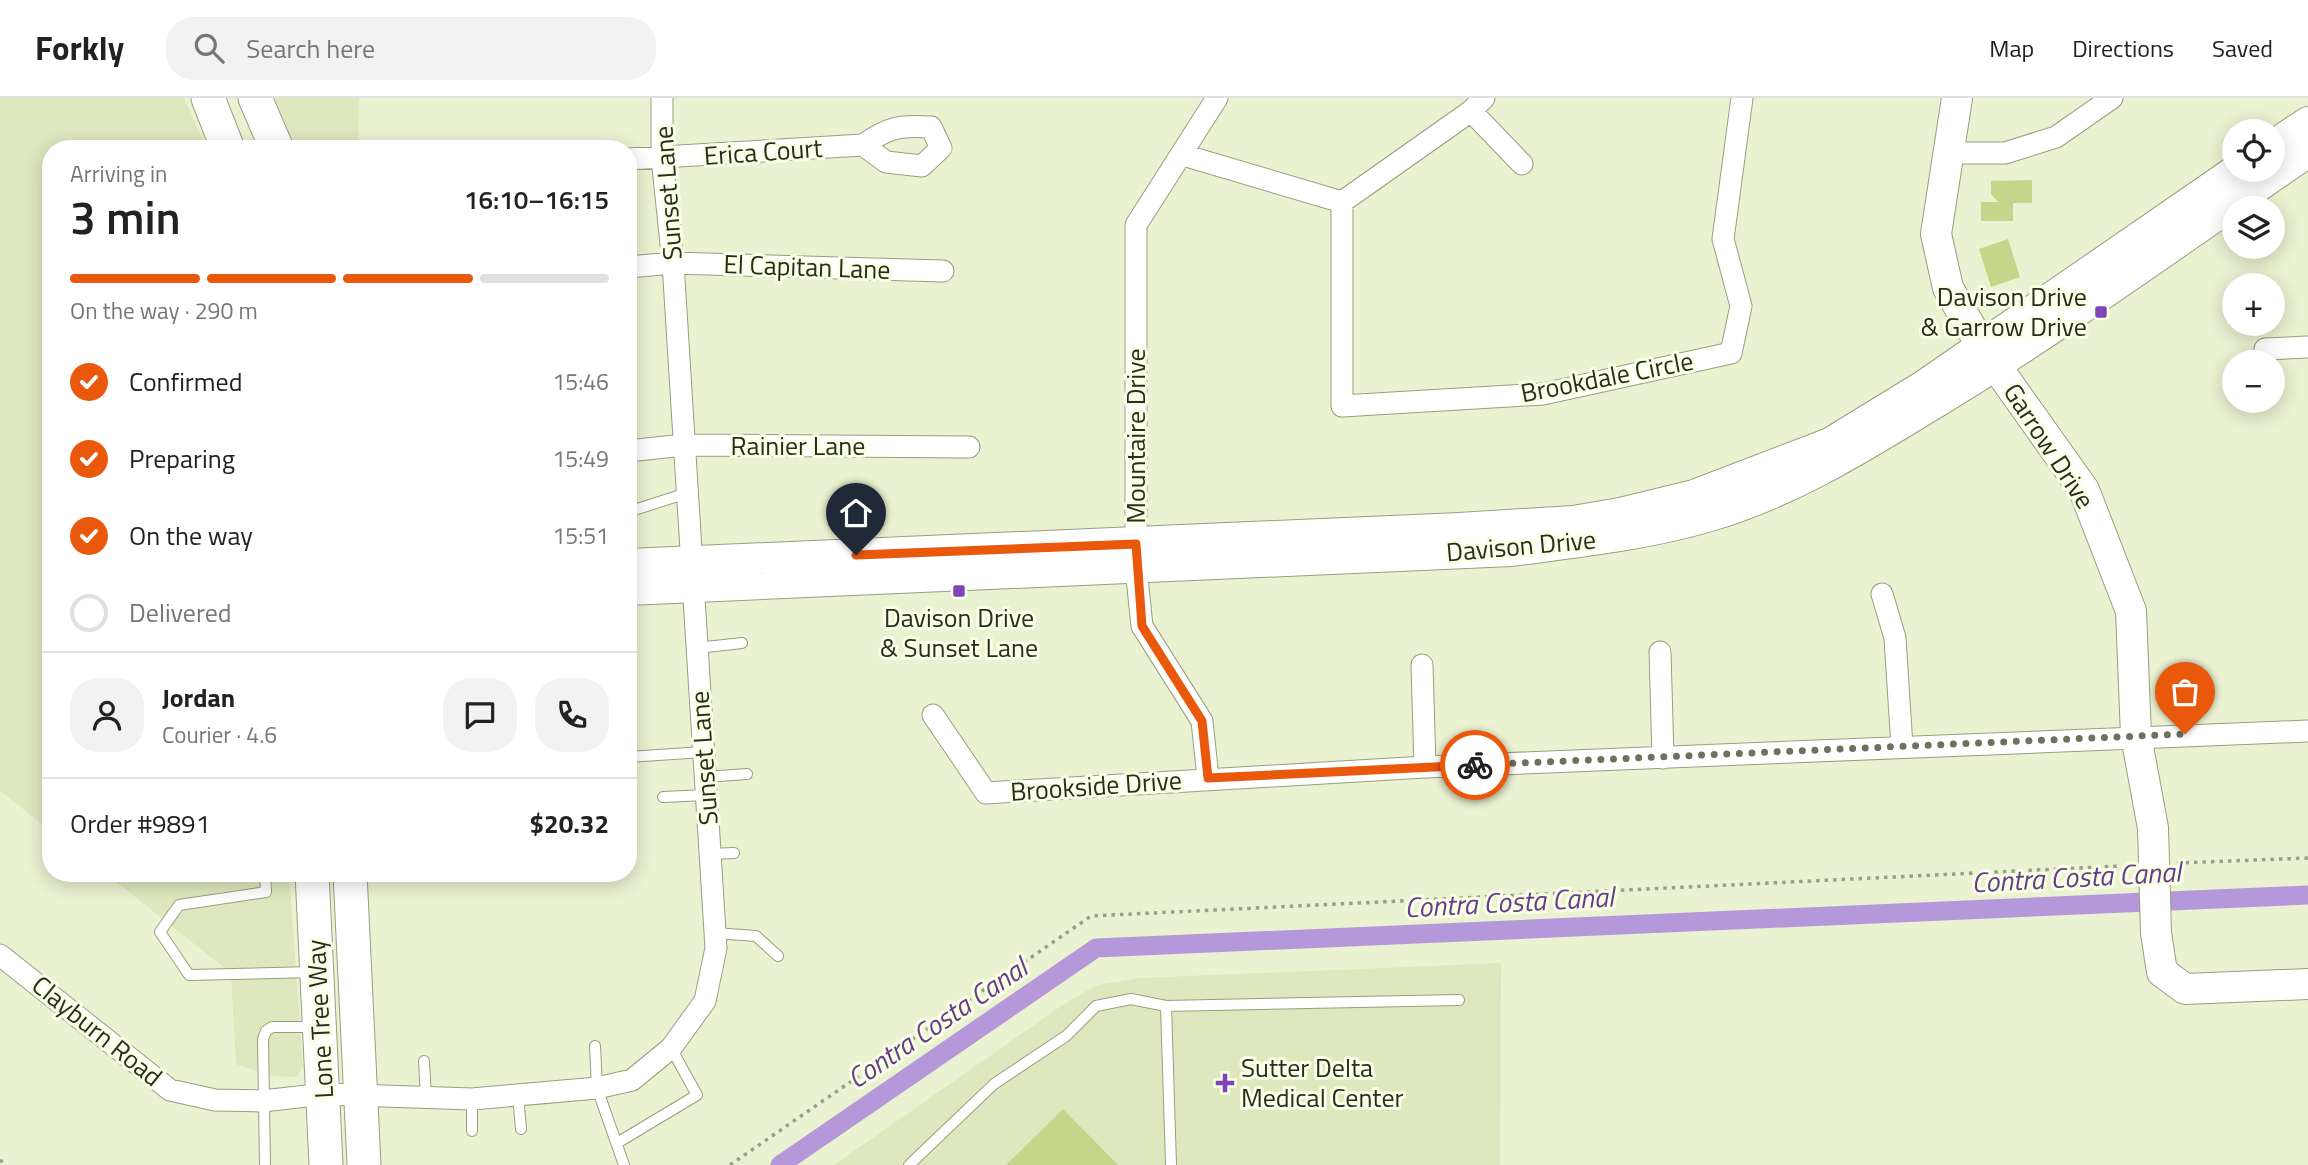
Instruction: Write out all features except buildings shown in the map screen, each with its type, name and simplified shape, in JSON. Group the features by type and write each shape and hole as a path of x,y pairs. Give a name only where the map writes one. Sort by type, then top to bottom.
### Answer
{"main road":[{"path":"208,98 224,140"},
{"path":"255,98 272,140"},
{"name":"Garrow Drive","path":"1957,98 1936,234 1948,288 1989,355 2084,490 2132,611 2136,736 2153,828 2156,933 2162,972 2185,989 2308,984"},
{"path":"2285,137 2308,122"},
{"name":"Davison Drive","path":"637,565 692,574 1136,556 1573,521 1694,495 1830,443 1923,386 1989,355 2308,152"},
{"name":"Davison Drive","path":"1989,355 2222,180"},
{"name":"Davison Drive","path":"637,588 692,574"},
{"name":"Lone Tree Way","path":"312,882 326,1165"},
{"path":"335,882 336,902 342,916 353,921"},
{"name":"Lone Tree Way","path":"351,882 364,1165"}],"street":[{"name":"Sunset Lane","path":"324,1094 472,1099 597,1088 632,1080 671,1048 705,1001 716,948 673,263 662,158 662,98"},
{"name":"Mountaire Drive","path":"1208,778 1202,721 1142,626 1136,556 1136,225 1217,98"},
{"name":"Brookdale Circle","path":"1342,202 1342,406 1543,394 1731,353 1741,306 1723,239 1742,98"},
{"path":"1948,153 2004,153 2056,137 2112,98"},
{"path":"1183,155 1342,202 1478,105 1522,164"},
{"name":"Erica Court","path":"637,159 863,145"},
{"name":"El Capitan Lane","path":"637,266 673,263 943,271"},
{"path":"2265,349 2308,347"},
{"name":"Rainier Lane","path":"637,450 684,445 969,447"},
{"path":"1882,594 1895,638 1902,747"},
{"path":"1660,652 1663,758"},
{"path":"1422,666 1425,767"},
{"name":"Brookside Drive","path":"933,715 986,793 1425,767 2308,731"},
{"name":"Clayburn Road","path":"0,955 170,1090 215,1100 263,1101 324,1094"}],"lane":[{"path":"637,509 687,493"},
{"path":"696,648 742,643"},
{"path":"637,756 703,751"},
{"path":"663,797 747,774"},
{"path":"710,854 734,853"},
{"path":"265,882 266,892 179,905 160,932 190,975 317,972"},
{"path":"715,933 756,936 778,956"},
{"path":"909,1165 994,1084 1066,1036 1096,1006 1131,999 1166,1006 1460,1000"},
{"path":"1166,1006 1171,1165"},
{"path":"265,1165 263,1040 266,1031 272,1027 321,1027"},
{"path":"595,1046 597,1088 624,1165"},
{"path":"617,1143 697,1095 671,1048"},
{"path":"424,1061 426,1098"},
{"path":"518,1095 521,1129"},
{"path":"472,1099 472,1131"}],"path":[{"path":"2155,864 2308,858"},
{"path":"730,1165 1091,916 2120,866"},
{"path":"0,1160 6,1165"}],"shaded area":[{"path":"0,98 184,98 203,140 42,140 42,824 0,791"},
{"path":"262,98 359,98 358,140 278,140"},
{"path":"116,882 290,882 303,1067 296,1077 272,1076 236,1064 231,973"},
{"name":"Sutter Delta Medical Center","path":"1501,963 1500,1165 834,1165 1067,1002 1097,985 1141,978"}],"waterway":[{"name":"Contra Costa Canal","path":"780,1165 1096,948 2308,895"}],"way so far":[{"path":"1475,765 2185,734"}],"place":[{"name":"Davison Drive & Garrow Drive","path":"2101,312"},
{"name":"Davison Drive & Sunset Lane","path":"959,591"},
{"name":"Sutter Delta Medical Center","path":"1225,1083"}],"route":[{"path":"856,555 1136,544 1142,626 1202,721 1208,778 1475,765"}]}
